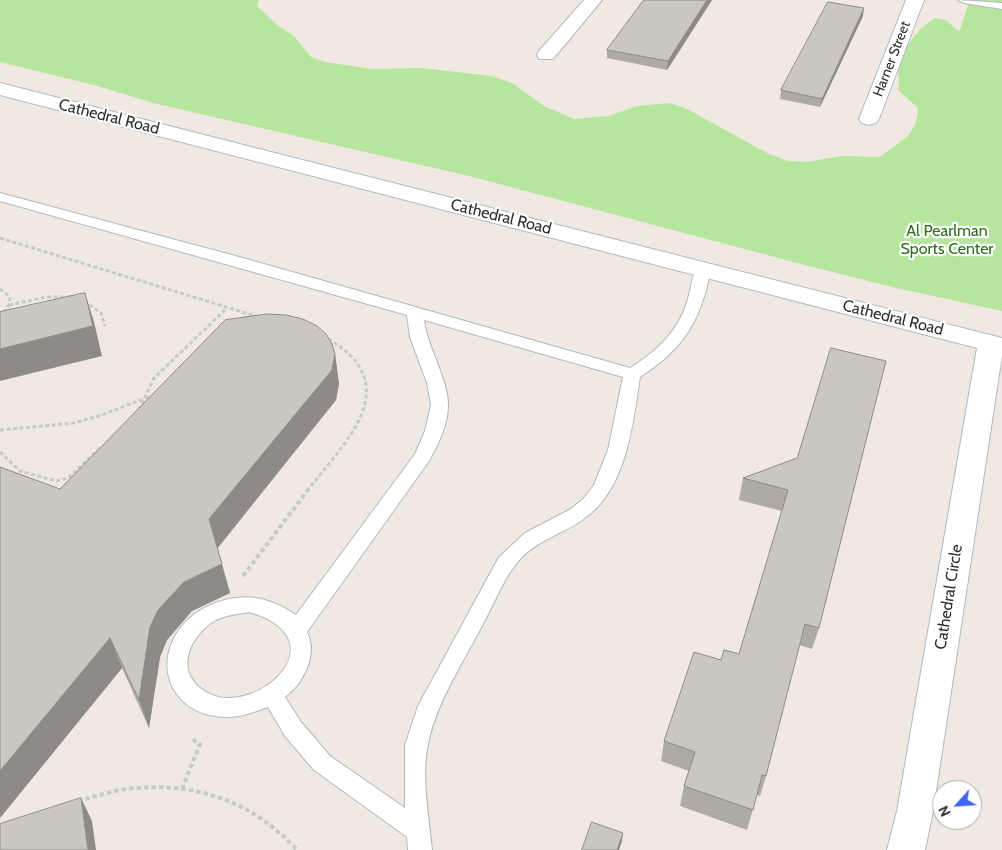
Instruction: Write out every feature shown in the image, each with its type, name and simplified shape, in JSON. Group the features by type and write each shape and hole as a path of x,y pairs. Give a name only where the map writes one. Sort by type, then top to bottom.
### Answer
{"street":[{"path":"546,55 593,0"},
{"name":"Harner Street","path":"869,119 915,0"},
{"name":"Cathedral Road","path":"0,89 996,345"},
{"name":"Cathedral Circle","path":"906,850 915,811 996,345"}],"lane":[{"path":"964,0 1002,6"},
{"path":"0,197 234,260 415,314 632,374"},
{"path":"419,840 415,778 416,745 426,713 506,562 531,537 579,513 592,503 606,478 622,437 632,374 656,358 682,332 693,313 704,269"},
{"path":"297,629 329,588 423,456 434,431 440,405 435,382 418,337 415,314"},
{"path":"250,604 270,607 286,616 297,629 302,646 299,664 288,681 272,696 251,705 228,708 207,705 190,694 179,680 176,662 180,644 192,628 208,615 228,606 250,604"},
{"path":"272,696 293,729 322,763 419,840"}],"path":[{"path":"0,238 265,319"},
{"path":"0,289 10,297 9,305 0,319"},
{"path":"9,305 59,295 76,297 91,304 101,313 105,326"},
{"path":"136,417 154,378 228,308"},
{"path":"241,578 359,423 366,404 367,386 363,369 343,346 320,335"},
{"path":"0,430 73,423 99,416 157,393"},
{"path":"0,452 20,471 42,479 56,481 68,478 107,442"},
{"path":"182,789 200,744 190,738"},
{"path":"73,802 126,789 162,787 198,790 231,800 261,816 287,838 297,850"}],"green space":[{"name":"Al Pearlman Sports Center","path":"0,0 259,0 257,6 277,25 294,36 311,57 325,62 372,69 422,68 491,76 512,83 544,106 574,119 609,116 637,106 669,103 685,108 769,154 788,161 807,162 840,156 880,157 908,136 915,125 918,113 917,107 898,90 899,65 909,43 935,18 947,21 959,32 970,0 1002,0 1002,311 896,288 469,176 153,103 94,85 0,62"}],"building":[{"path":"644,0 707,0 668,61 607,50"},
{"path":"828,2 864,8 822,99 781,90"},
{"path":"85,293 93,326 0,349 0,312"},
{"path":"267,314 286,315 303,319 317,326 326,334 335,354 332,370 209,519 222,564 184,582 158,610 150,627 139,700 110,638 0,771 0,467 60,489 225,320"},
{"path":"831,348 886,361 819,628 805,624 766,776 762,775 753,810 684,786 695,752 664,741 694,652 721,660 724,650 739,654 788,490 743,478 797,458"},
{"path":"81,798 88,850 0,850 0,824"},
{"path":"592,822 623,833 617,850 582,850"}]}
